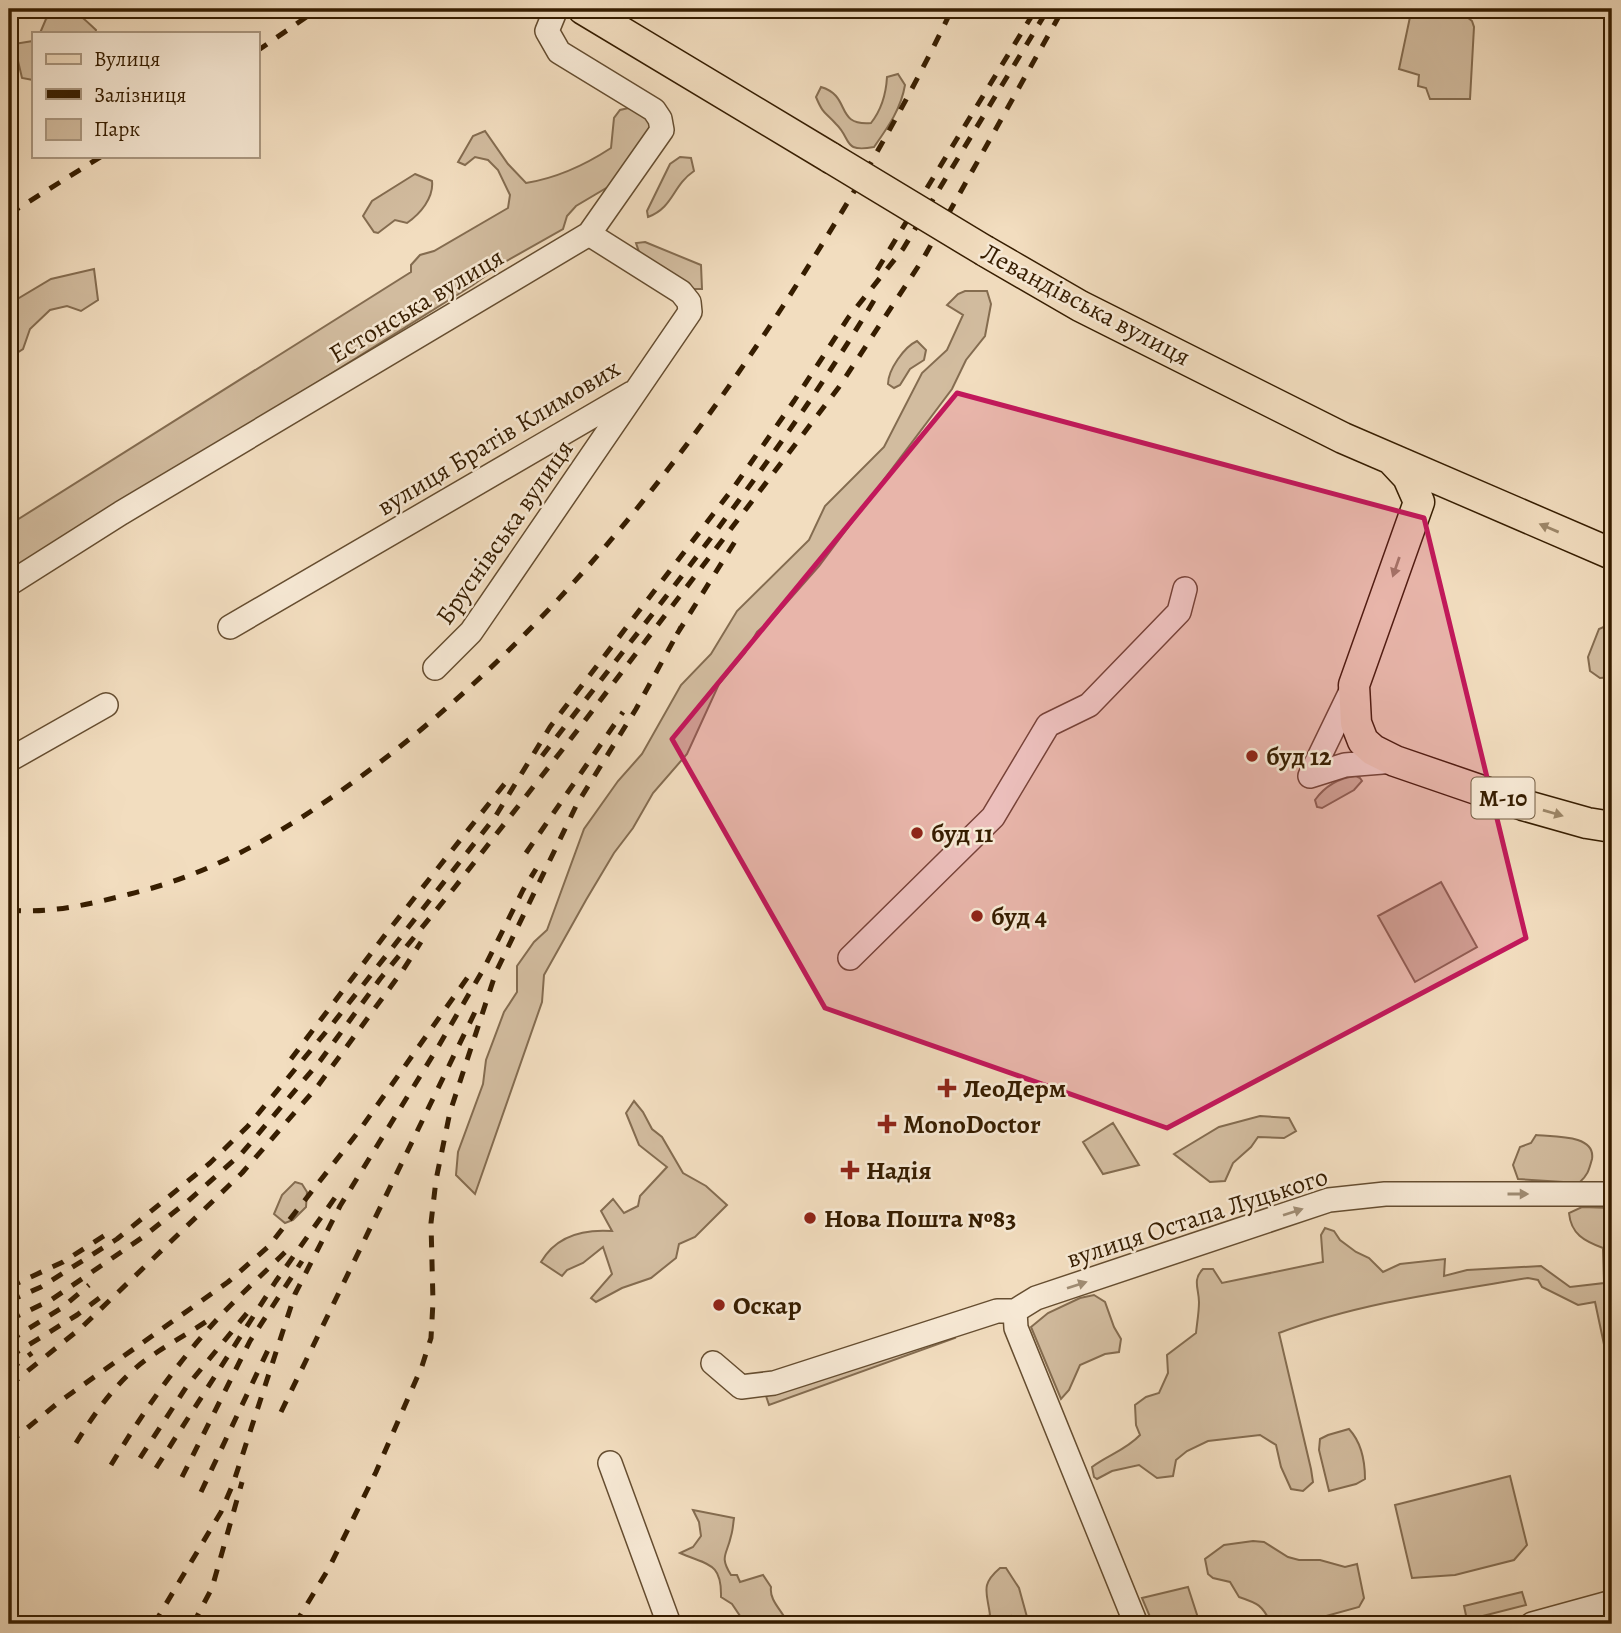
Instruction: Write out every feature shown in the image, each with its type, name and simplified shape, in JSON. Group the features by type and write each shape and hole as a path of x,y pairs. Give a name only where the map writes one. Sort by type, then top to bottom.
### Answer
{"main road":[{"name":"Левандівська вулиця","path":"583,9 1080,306 1392,460 1612,554"},
{"path":"1392,460 1408,477 1419,502 1460,488"},
{"name":"М-10","path":"1419,502 1354,685 1356,723 1363,740 1373,750 1395,761 1523,804 1587,823 1612,827"}],"street":[{"name":"Естонська вулиця","path":"9,584 121,513 589,234 662,130 660,119 654,110 559,52 547,31 556,9"},
{"name":"вулиця Братів Климових","path":"230,627 638,390 690,312 689,302 681,292 589,234"},
{"name":"Бруснівська вулиця","path":"436,668 471,632 638,390"},
{"path":"849,958 993,817 1048,725 1089,705 1179,612 1185,589"},
{"path":"1354,685 1310,776 1345,765 1395,761"},
{"path":"9,760 106,705"},
{"name":"вулиця Остапа Луцького","path":"713,1363 741,1387 774,1383 997,1311 1015,1311 1036,1298 1329,1200 1385,1194 1612,1194"},
{"path":"1015,1311 1016,1328 1136,1624"},
{"path":"610,1463 669,1624"},
{"path":"1532,1624 1612,1602"}],"highlighted area":[{"path":"957,393 1424,518 1526,938 1167,1128 825,1008 672,739"}],"green space":[{"path":"62,9 72,11 96,30 40,32 46,19"},
{"path":"1419,10 1467,17 1472,21 1474,27 1470,99 1430,99 1426,88 1418,86 1419,75 1399,69 1410,17"},
{"path":"32,41 32,80 22,78 14,44"},
{"path":"898,74 905,85 889,125 874,147 852,146 821,107 816,97 821,87 837,97 852,120 871,123 883,102 887,77"},
{"path":"633,107 646,111 652,124 649,138 618,181 576,206 567,216 563,229 503,263 473,285 9,575 9,525 411,272 411,265 420,255 434,251 508,208 510,195 498,170 488,160 475,157 465,165 458,162 473,136 485,131 508,164 526,183 570,170 611,148 614,118 620,110"},
{"path":"680,157 691,158 694,171 681,183 663,208 648,217 647,211 670,164"},
{"path":"415,174 432,181 431,193 425,205 407,223 395,220 378,233 374,232 363,216 372,201"},
{"path":"645,242 701,265 702,289 691,289 642,261 636,243"},
{"path":"94,269 98,300 81,311 67,306 50,310 30,329 23,349 9,358 9,304 51,279"},
{"path":"965,291 987,291 991,304 985,336 966,360 952,389 819,566 775,616 757,632 745,653 719,684 687,754 653,793 633,828 614,853 544,975 542,1002 475,1194 456,1175 458,1152 483,1084 486,1060 504,1012 517,992 517,966 534,942 547,930 584,829 618,781 642,754 681,685 711,654 737,611 809,540 825,506 884,447 922,373 947,350 963,315 947,305"},
{"path":"917,341 926,350 924,360 910,369 900,385 894,388 888,384 894,366 907,348"},
{"path":"1610,624 1612,677 1600,678 1590,671 1588,657 1599,629"},
{"path":"1356,776 1362,781 1354,790 1322,808 1317,807 1315,800 1328,787"},
{"path":"1441,882 1477,947 1415,982 1378,916"},
{"path":"634,1101 652,1129 662,1137 683,1173 706,1186 727,1205 695,1237 679,1244 676,1258 651,1278 622,1288 596,1302 591,1298 612,1274 603,1247 562,1276 541,1262 554,1246 571,1236 591,1231 612,1231 601,1211 613,1199 624,1213 638,1206 640,1196 667,1167 639,1145 626,1113"},
{"path":"1260,1116 1289,1118 1296,1131 1284,1138 1258,1137 1233,1163 1225,1181 1210,1182 1174,1154 1219,1127"},
{"path":"1113,1123 1139,1165 1103,1174 1083,1142"},
{"path":"1536,1135 1571,1138 1587,1145 1592,1159 1588,1172 1579,1183 1518,1179 1513,1165 1520,1147 1531,1143"},
{"path":"295,1182 302,1184 307,1192 306,1207 293,1220 285,1223 274,1214 282,1195"},
{"path":"1582,1207 1612,1208 1612,1382 1595,1302 1578,1305 1542,1287 1538,1280 1528,1278 1433,1294 1371,1306 1279,1333 1313,1482 1303,1491 1291,1489 1281,1467 1276,1445 1260,1435 1208,1441 1187,1451 1176,1460 1173,1476 1157,1478 1139,1465 1112,1471 1097,1479 1094,1477 1092,1467 1129,1445 1140,1435 1136,1425 1135,1405 1146,1397 1159,1393 1168,1373 1167,1355 1196,1333 1199,1302 1197,1281 1203,1269 1213,1269 1222,1283 1323,1262 1321,1235 1325,1228 1334,1231 1340,1240 1369,1258 1383,1272 1400,1264 1445,1259 1444,1276 1467,1270 1541,1266 1570,1287 1604,1283 1603,1248 1580,1236 1570,1220 1569,1213"},
{"path":"1094,1295 1105,1302 1121,1339 1119,1352 1105,1354 1080,1365 1069,1390 1061,1399 1031,1327 1048,1313 1080,1298"},
{"path":"953,1333 955,1338 769,1405 766,1396"},
{"path":"1349,1429 1362,1452 1365,1479 1329,1491 1319,1450 1320,1439"},
{"path":"1510,1476 1527,1545 1514,1560 1455,1575 1412,1578 1395,1505"},
{"path":"693,1510 734,1518 725,1556 727,1569 731,1575 737,1575 740,1582 763,1575 788,1624 737,1624 740,1616 732,1604 721,1597 721,1585 715,1570 680,1553 693,1547 701,1536 699,1522"},
{"path":"1264,1542 1288,1557 1299,1560 1320,1560 1345,1567 1357,1564 1364,1598 1359,1607 1319,1618 1289,1619 1271,1624 1255,1603 1239,1597 1230,1582 1208,1574 1205,1559 1224,1545"},
{"path":"1000,1568 1006,1568 1019,1588 1027,1617 1061,1617 1071,1624 1016,1624 1011,1616 998,1619 995,1624 966,1624 990,1615 987,1584"},
{"path":"1188,1587 1200,1624 1153,1624 1142,1598"},
{"path":"1522,1592 1526,1605 1467,1620 1464,1606"}],"railway":[{"path":"259,50 318,9"},
{"path":"9,910 55,909 130,894 196,873 257,844 315,809 371,769 432,720 490,668 597,556 647,496 740,371 851,197 914,85 952,9"},
{"path":"877,270 1036,9"},
{"path":"9,1301 41,1287 117,1239 210,1163 248,1126 330,1027 495,817 550,727 734,487 848,318 903,249 1048,9"},
{"path":"9,1320 51,1300 143,1237 188,1201 242,1153 320,1061 380,979 580,727 839,387 923,259 1063,9"},
{"path":"9,214 99,158"},
{"path":"542,756 718,529 802,412 879,292"},
{"path":"677,634 736,540"},
{"path":"295,1624 329,1568 376,1472 422,1366 431,1338 431,1223 436,1180 450,1112 496,972 577,804 636,709 681,627"},
{"path":"526,853 623,712"},
{"path":"291,1059 510,777"},
{"path":"154,1624 221,1512 233,1484 295,1294 340,1206 483,970 536,869"},
{"path":"9,1386 82,1327 242,1173 317,1087 421,942"},
{"path":"9,1443 59,1402 228,1282 269,1246 359,1131 470,974"},
{"path":"281,1412 475,1012"},
{"path":"156,1468 276,1281 339,1192"},
{"path":"9,1287 63,1262 113,1230"},
{"path":"111,1465 179,1364 225,1310 292,1245"},
{"path":"182,1477 250,1341 302,1261"},
{"path":"9,1341 63,1307 89,1285"},
{"path":"9,1357 77,1315 106,1293"},
{"path":"140,1458 187,1386 248,1312"},
{"path":"76,1443 100,1407 128,1375 150,1357 210,1319"},
{"path":"201,1492 268,1350"},
{"path":"9,1370 32,1353"},
{"path":"193,1624 212,1588 242,1482"}],"place":[{"name":"буд 12","path":"1252,756"},
{"name":"буд 11","path":"917,833"},
{"name":"буд 4","path":"977,916"},
{"name":"ЛеоДерм","path":"947,1088"},
{"name":"MonoDoctor","path":"887,1124"},
{"name":"Надія","path":"850,1170"},
{"name":"Нова Пошта №83","path":"810,1218"},
{"name":"Оскар","path":"719,1305"}]}
